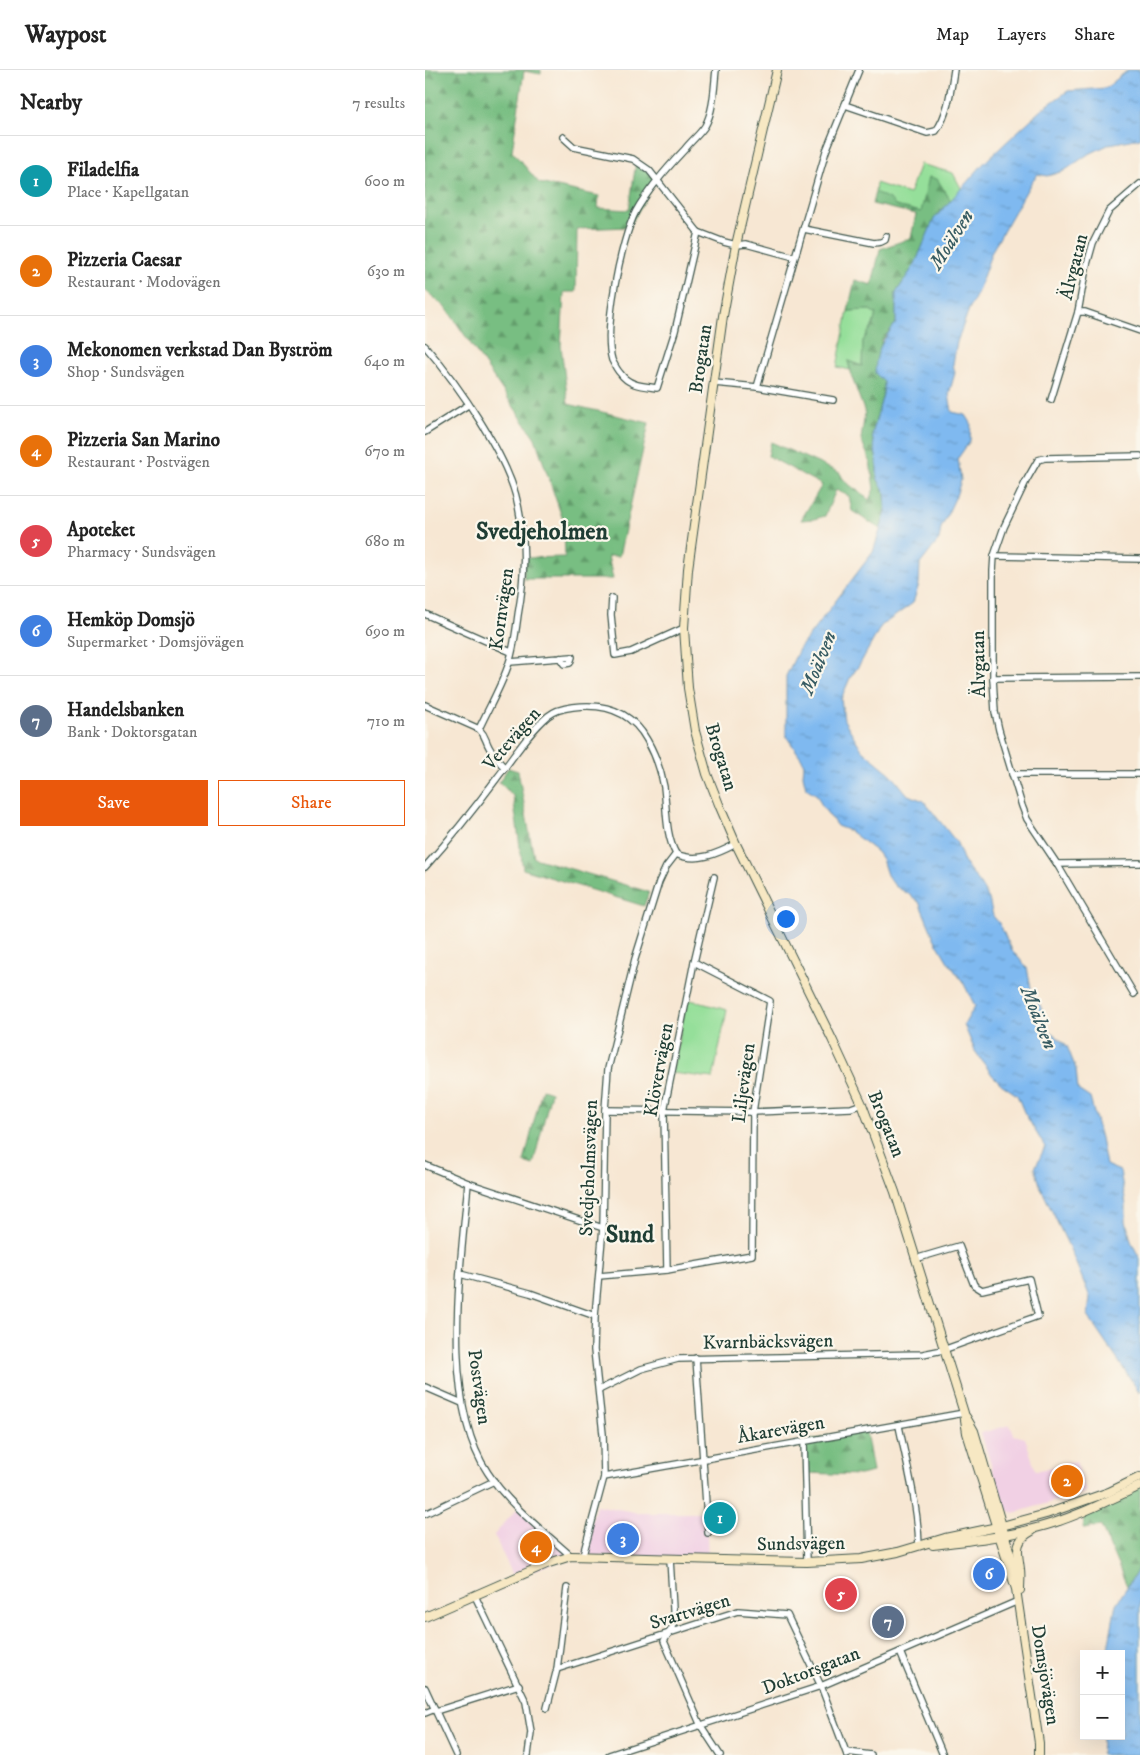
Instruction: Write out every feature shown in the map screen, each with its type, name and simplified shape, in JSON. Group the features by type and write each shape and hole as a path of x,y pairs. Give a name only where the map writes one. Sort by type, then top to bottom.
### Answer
{"main road":[{"name":"Brogatan","path":"777,70 736,245 723,316 688,570 684,628 695,731 707,774 736,844 828,1030 862,1104 895,1192 963,1413 967,1434 1000,1531"},
{"path":"1000,1531 1109,1492 1140,1477"},
{"path":"1020,1590 1020,1570 1017,1556 1019,1543 1024,1535 1036,1528 1083,1511 1140,1486"},
{"path":"1000,1531 1036,1528"},
{"name":"Sundsvägen","path":"426,1614 475,1596 549,1563 571,1556 807,1562 861,1559 919,1546 971,1541 1000,1531"},
{"name":"Domsjövägen","path":"1000,1531 1020,1590 1018,1601"},
{"name":"Domsjövägen","path":"1000,1531 1018,1601 1039,1743 1039,1755"}],"street":[{"path":"698,232 675,331 657,388 629,382 621,375 612,360 610,331 613,296 629,228 635,212 657,179 705,127 709,115 715,70"},
{"path":"757,387 826,151 859,70"},
{"path":"845,104 927,133 936,131 948,102 954,70"},
{"path":"563,137 574,147 633,159 649,170 698,232 736,245 746,244 794,257"},
{"name":"Älvgatan","path":"1051,400 1078,312 1086,268 1093,243 1109,211 1140,184"},
{"path":"804,229 874,243 885,240 886,236"},
{"path":"1078,312 1140,331"},
{"name":"Kornvägen","path":"425,346 454,382 503,463 518,504 523,541 524,579 510,662 479,729"},
{"path":"714,382 833,400"},
{"path":"425,432 468,405"},
{"name":"Älvgatan","path":"1134,994 1057,864 1027,819 1012,774 997,721 993,678 993,571 994,556 1004,527 1037,460 1045,458 1140,456"},
{"path":"994,556 1140,559"},
{"path":"612,598 611,615 615,655 631,652 684,628"},
{"path":"425,614 511,652"},
{"path":"510,662 560,658"},
{"path":"993,678 1140,677"},
{"path":"425,705 479,729 485,735 487,745 494,756 505,768"},
{"name":"Vetevägen","path":"425,867 457,832 528,738 549,715 567,708 590,705 614,710 633,722 647,739 663,784 671,844 676,854"},
{"path":"1012,774 1140,774"},
{"path":"676,854 685,858 698,859 736,844"},
{"name":"Svedjeholmsvägen","path":"583,1555 604,1477 599,1390 594,1350 595,1316 603,1228 605,1110 608,1070 635,960 659,882 666,867 676,854"},
{"path":"1057,864 1140,863"},
{"name":"Klövervägen","path":"667,1270 664,1110 714,877"},
{"name":"Liljevägen","path":"667,1270 751,1255 753,1112 770,1001 695,962"},
{"path":"605,1110 753,1112 851,1108 862,1104"},
{"path":"425,1165 468,1183 603,1228"},
{"name":"Postvägen","path":"468,1183 460,1274 457,1339 462,1403 474,1447 488,1473 518,1508 571,1556"},
{"name":"Kvarnbäcksvägen","path":"599,1390 641,1369 679,1359 923,1354 943,1350 1038,1316 1029,1279 982,1290 974,1285 959,1246 915,1258"},
{"path":"599,1276 667,1270"},
{"path":"460,1274 530,1294 595,1316"},
{"path":"696,1358 708,1534"},
{"path":"425,1387 462,1403"},
{"name":"Åkarevägen","path":"604,1477 899,1426 963,1413"},
{"path":"899,1426 913,1496 919,1532 919,1546"},
{"path":"804,1441 807,1562"},
{"path":"425,1514 494,1481"},
{"path":"670,1559 673,1625 664,1641 701,1726 720,1755"},
{"path":"547,1708 557,1669 567,1588"},
{"path":"475,1596 526,1702 531,1732 528,1755"},
{"name":"Doktorsgatan","path":"609,1755 821,1686 1018,1601"},
{"name":"Svartvägen","path":"557,1669 739,1611 787,1616 821,1686"},
{"path":"900,1652 943,1755"},
{"path":"425,1713 519,1685"},
{"path":"821,1686 847,1754 871,1755"},
{"path":"425,1688 456,1755"}],"shaded area":[{"path":"1010,1425 1014,1435 1025,1438 1036,1471 1076,1461 1086,1492 1014,1513 1005,1509 981,1433"},
{"path":"596,1505 640,1513 706,1513 708,1559 583,1555"},
{"path":"518,1508 571,1556 514,1578 494,1535"}],"green space":[{"path":"425,70 541,70 541,74 524,71 512,151 539,183 599,196 598,208 629,210 636,162 657,179 629,227 577,229 576,292 564,292 561,346 568,404 649,423 619,556 608,556 613,579 524,579 524,558 565,557 564,523 535,438 447,309 425,290"},
{"path":"920,164 953,173 962,190 951,201 937,179 921,212 895,206 875,192 876,183 909,194"},
{"path":"929,177 937,179 951,201 934,219 915,264 896,293 896,323 882,340 875,373 884,382 883,394 872,435 877,461 877,478 885,492 886,512 880,529 852,511 849,496 836,490 825,516 801,520 822,485 768,456 771,442 840,473 845,481 869,500 874,489 870,461 861,439 865,413 848,361 862,366 863,341 873,325 876,314 870,310 848,311 855,280 872,285 880,249 911,238 916,214 872,204 875,192 891,200 895,206 921,212"},
{"path":"870,310 876,314 873,325 863,341 862,366 848,361 850,370 837,367 848,311"},
{"path":"508,768 518,771 534,858 649,892 644,906 523,869 513,796 499,782"},
{"path":"687,999 727,1010 713,1078 672,1073"},
{"path":"542,1089 551,1092 533,1165 524,1162"},
{"path":"866,1431 873,1472 860,1475 805,1473 804,1441"},
{"path":"1140,1486 1140,1563 1127,1586 1101,1526 1084,1529 1083,1511"}],"water":[{"name":"Moälven","path":"1128,70 1140,70 1140,138 1110,144 1087,155 1064,171 1047,176 1038,174 1032,181 992,251 957,342 953,364 955,373 949,394 952,412 966,415 971,423 970,441 958,458 961,480 956,496 941,528 939,540 920,564 919,584 913,603 881,626 850,678 841,699 844,720 862,750 891,774 908,795 924,801 957,843 964,862 989,899 993,916 999,923 1012,950 1027,968 1033,998 1040,1005 1049,1030 1067,1046 1076,1069 1078,1090 1090,1098 1106,1165 1120,1171 1126,1205 1126,1221 1131,1241 1140,1259 1140,1393 1088,1316 1090,1297 1041,1188 1035,1168 1045,1147 1024,1112 1017,1095 993,1076 975,1051 964,1025 975,1006 963,982 935,940 919,902 895,886 887,875 882,859 877,852 850,831 837,826 822,806 817,795 806,788 802,759 786,736 786,676 799,649 873,552 886,512 885,492 877,478 877,461 872,435 883,394 884,382 875,373 877,358 883,341 896,323 896,293 915,264 934,219 984,163 1042,109 1068,91 1106,88"},
{"path":"1140,1563 1140,1755 1101,1755 1102,1740 1125,1740 1125,1650 1108,1650 1116,1604 1136,1573"}],"place":[{"name":"Pizzeria Caesar","path":"1067,1481"},
{"name":"Filadelfia","path":"720,1518"},
{"name":"Mekonomen verkstad Dan Byström","path":"623,1539"},
{"name":"Pizzeria San Marino","path":"536,1547"},
{"name":"Hemköp Domsjö","path":"989,1574"},
{"name":"Apoteket","path":"841,1594"},
{"name":"Handelsbanken","path":"888,1622"}],"district":[{"name":"Svedjeholmen","path":"542,532"},
{"name":"Sund","path":"630,1235"}]}
